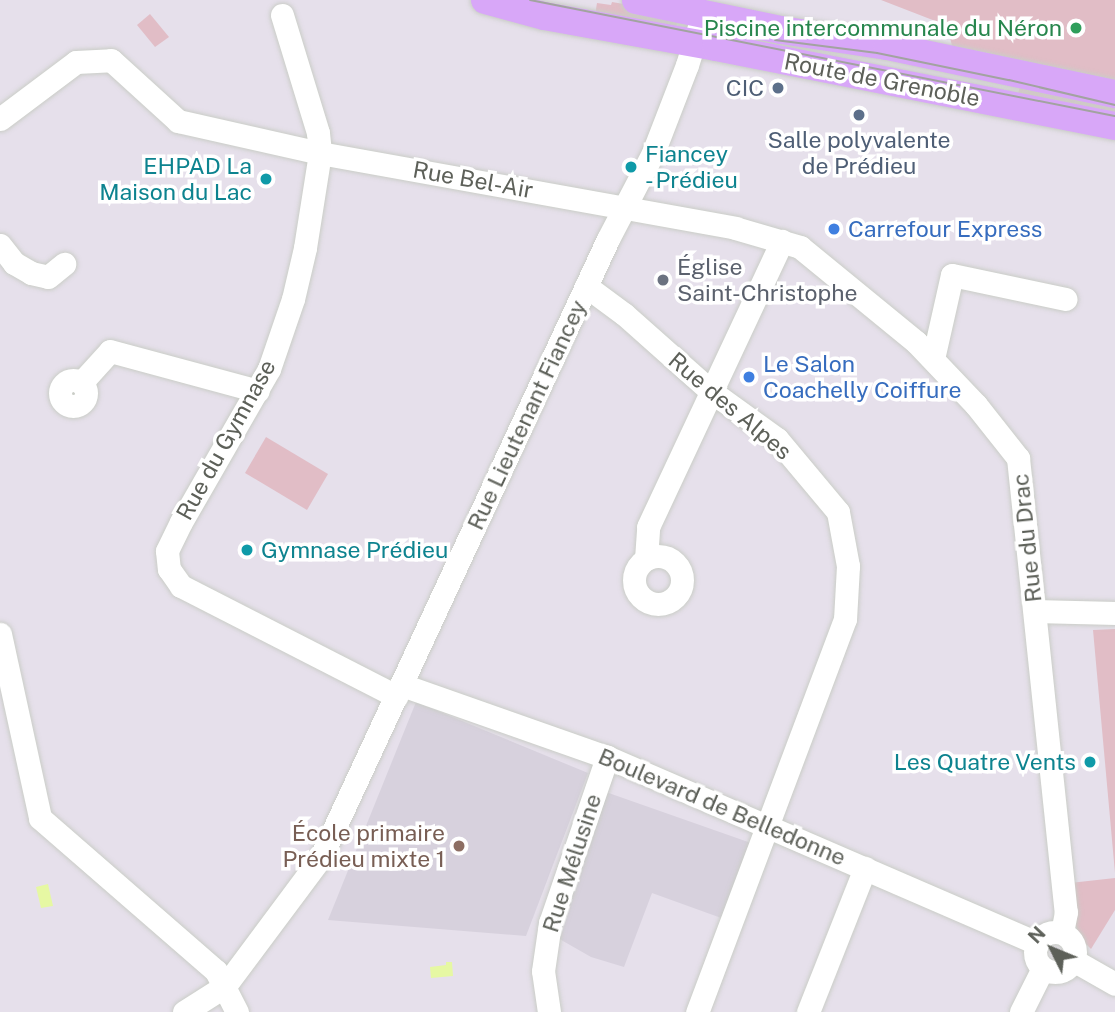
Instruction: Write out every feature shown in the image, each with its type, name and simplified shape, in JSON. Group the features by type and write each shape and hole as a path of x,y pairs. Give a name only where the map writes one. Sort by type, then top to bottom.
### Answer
{"main road":[{"name":"Route de Grenoble","path":"485,0 566,10 705,45 1115,125"},
{"name":"Route de Grenoble","path":"636,0 781,30 887,46 1115,94"}],"street":[{"name":"Rue du Gymnase","path":"282,15 318,133 320,153 305,248 293,299 269,369 181,522 167,551 169,569 181,586 399,690"},
{"name":"Rue Lieutenant Fiancey","path":"225,986 321,857 586,286 705,45 712,16"},
{"name":"Rue Bel-Air","path":"0,119 76,62 99,58 111,60 124,69 178,121 320,153 626,207"},
{"name":"Rue du Drac","path":"626,207 782,240 800,247 933,359 982,412 1018,458 1066,912 1062,933"},
{"path":"646,559 648,527 782,240"},
{"path":"0,245 14,263 32,273 47,277 64,264"},
{"path":"933,359 952,275 1066,299"},
{"name":"Rue des Alpes","path":"586,286 624,314 712,392 777,439 838,512 848,566 845,619 697,1012"},
{"path":"81,383 110,351 258,391"},
{"path":"1035,611 1115,613"},
{"path":"0,634 40,818 216,971 237,1012"},
{"name":"Boulevard de Belledonne","path":"399,690 607,757 1037,943"},
{"name":"Rue Mélusine","path":"549,1012 543,971 550,923 607,757"},
{"path":"808,1012 865,868"},
{"path":"1051,932 1062,933 1070,938 1075,950 1073,960 1065,970 1052,972 1043,968 1036,960 1037,943 1051,932"},
{"path":"1073,960 1115,984"},
{"path":"1021,1012 1043,968"},
{"path":"184,1012 225,986"}],"shaded area":[{"path":"881,0 1115,0 1115,81 952,46 949,33 943,24"},
{"path":"612,2 647,8 679,19 673,33 594,21 597,3 611,5"},
{"path":"150,14 169,37 155,47 137,25"},
{"path":"1021,79 1115,100 1115,121 1017,101"},
{"path":"266,437 328,474 307,510 245,473"},
{"path":"1115,629 1115,873 1093,630"},
{"name":"École primaire Prédieu mixte 1","path":"416,702 588,773 526,936 328,920"},
{"path":"603,791 751,843 724,919 652,893 624,967 591,957 556,937"},
{"path":"1115,878 1115,910 1091,949 1081,939 1074,921 1070,883"},
{"path":"48,884 53,906 41,908 36,887"},
{"path":"446,962 452,962 453,976 431,978 430,967 446,965"}],"tram line":[{"path":"530,0 1115,116"},
{"path":"775,40 877,53 1115,105"}],"place":[{"name":"Piscine intercommunale du Néron","path":"1076,28"},
{"name":"CIC","path":"778,88"},
{"name":"Salle polyvalente de Prédieu","path":"859,115"},
{"name":"Fiancey - Prédieu","path":"631,167"},
{"name":"EHPAD La Maison du Lac","path":"266,179"},
{"name":"Carrefour Express","path":"834,229"},
{"name":"Église Saint-Christophe","path":"663,280"},
{"name":"Le Salon Coachelly Coiffure","path":"749,377"},
{"name":"Gymnase Prédieu","path":"247,550"},
{"name":"Les Quatre Vents","path":"1090,762"},
{"name":"École primaire Prédieu mixte 1","path":"459,846"}]}
